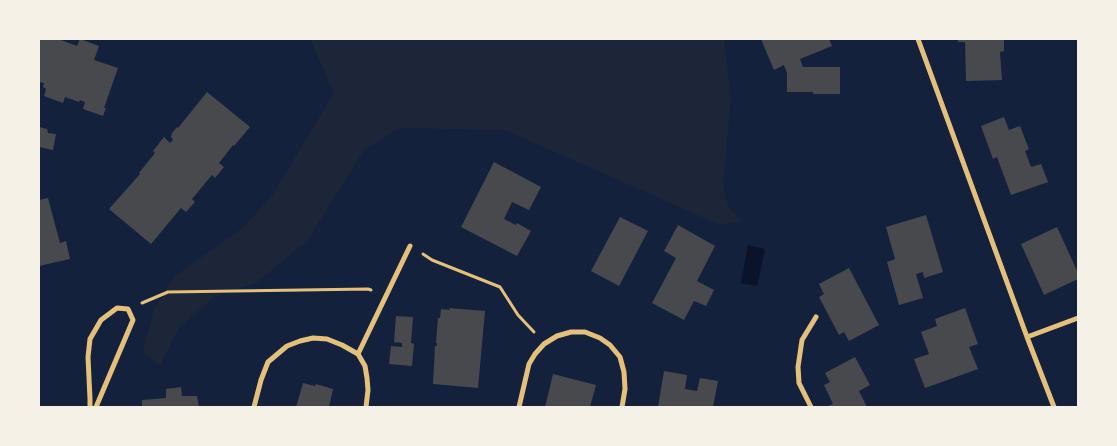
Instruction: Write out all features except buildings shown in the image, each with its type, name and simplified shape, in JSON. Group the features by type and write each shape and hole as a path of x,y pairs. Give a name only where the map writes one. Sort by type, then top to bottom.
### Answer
{"street":[{"path":"918,39 1054,407"},
{"path":"358,354 410,246"},
{"path":"90,407 88,357 90,339 101,320 117,308 128,309 133,320 96,407"},
{"path":"811,407 799,383 798,367 802,340 816,317"},
{"path":"1027,337 1078,318"},
{"path":"519,407 529,364 535,354 544,344 556,336 571,332 584,332 600,338 610,345 620,357 624,372 625,389 622,407"},
{"path":"254,407 260,380 268,362 287,346 313,338 327,339 358,354 365,366 367,378 366,407"}],"path":[{"path":"410,246 432,260 500,287 518,315 544,344"},
{"path":"128,309 168,292 368,289 386,295"}],"shaded area":[{"path":"310,39 724,39 731,97 723,185 728,206 742,222 720,225 505,130 400,128 364,150 307,241 256,283 215,296 179,328 160,365 143,352 154,309 175,276 245,226 273,194 334,93"},
{"path":"748,245 765,249 757,286 741,283"}]}
